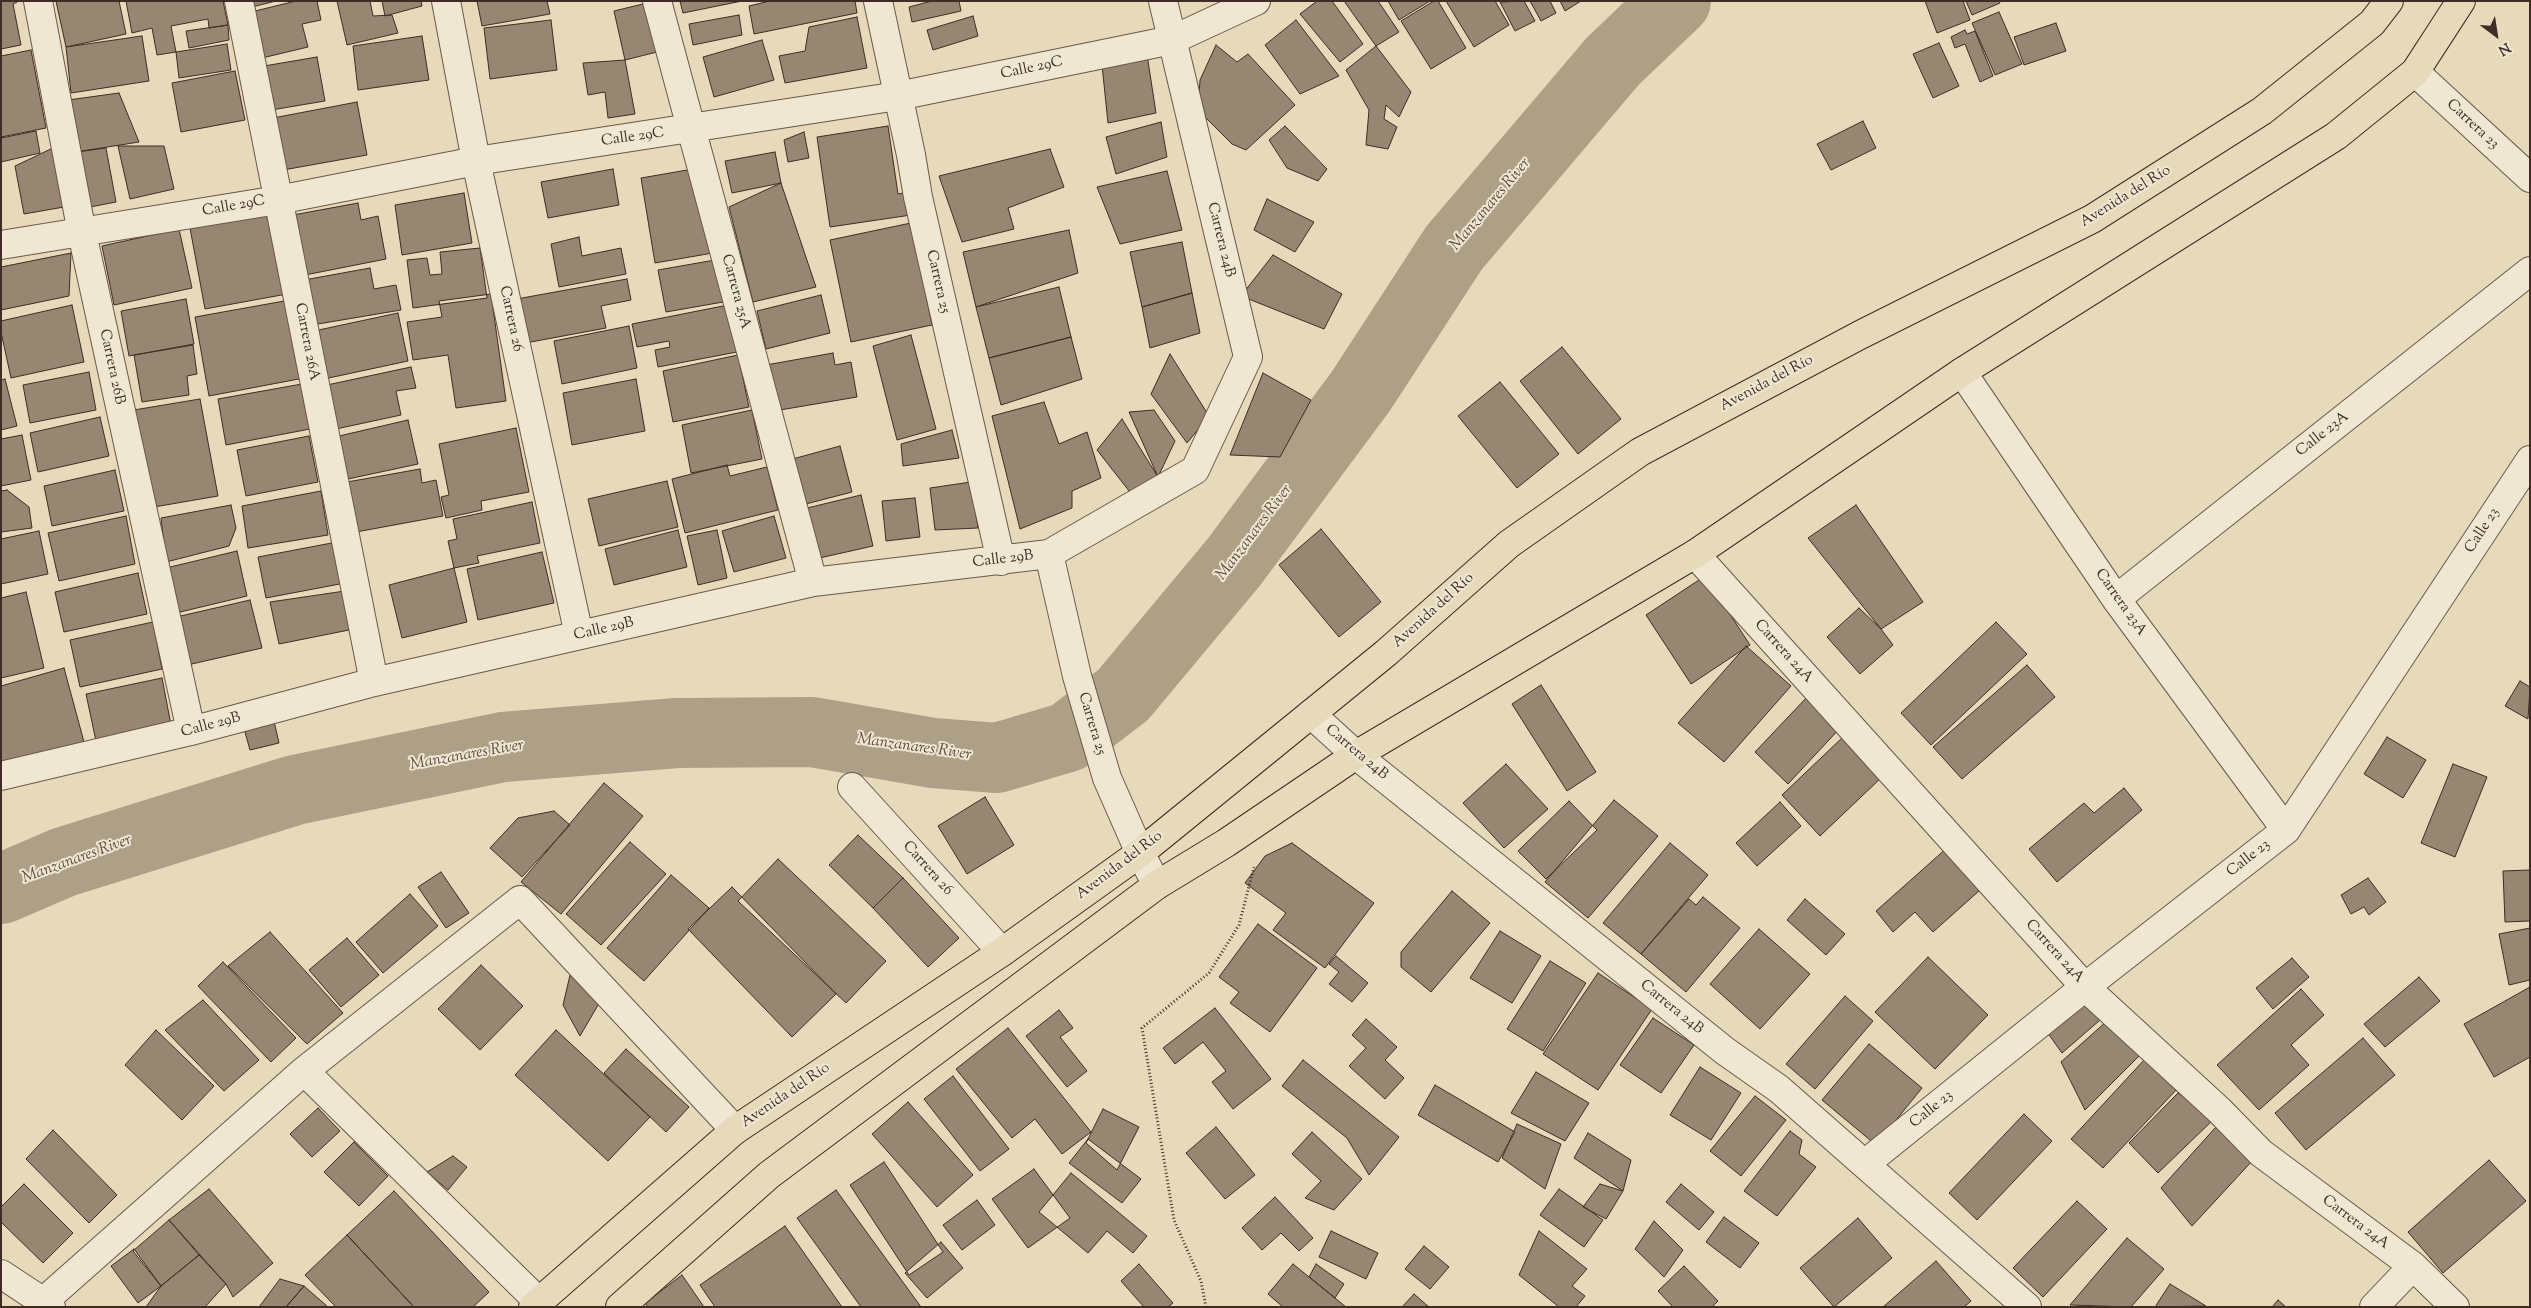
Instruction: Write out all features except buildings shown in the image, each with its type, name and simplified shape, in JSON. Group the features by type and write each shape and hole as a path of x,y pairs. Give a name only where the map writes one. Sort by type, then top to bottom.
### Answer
{"main road":[{"name":"Avenida del Río","path":"536,1304 735,1130 1002,952 1140,853 1386,653 1509,544 1640,452 1860,335 2092,219 2262,111 2372,23 2390,1"},
{"path":"620,1307 769,1175 1157,885 1226,843 1356,754 1695,554 1962,372 2336,136 2415,72 2461,1"}],"street":[{"name":"Carrera 26B","path":"38,1 82,233 191,731"},
{"name":"Carrera 26A","path":"239,1 374,682"},
{"name":"Carrera 26","path":"446,1 476,161 579,635"},
{"name":"Carrera 25A","path":"657,1 812,582"},
{"name":"Carrera 25","path":"878,1 912,155 918,197 1001,561"},
{"name":"Carrera 24B","path":"1164,1 1248,357 1196,470"},
{"name":"Calle 29C","path":"1,245 278,200 476,161 898,96 1172,40 1256,1"},
{"name":"Carrera 23","path":"2415,72 2530,178"},
{"name":"Calle 23A","path":"2116,599 2530,271"},
{"name":"Carrera 23A","path":"1962,372 2116,599 2286,830"},
{"name":"Calle 23","path":"1866,1164 2085,986 2286,830 2530,460"},
{"name":"Calle 29B","path":"1,776 191,731 374,682 812,582 1049,554 1196,470"},
{"name":"Carrera 25","path":"1049,554 1077,676 1107,778 1140,853 1157,885"},
{"name":"Carrera 24A","path":"1695,554 2085,986 2219,1110 2261,1153 2413,1266 2455,1307"},
{"name":"Carrera 24B","path":"1311,714 1356,754 1725,1051 1779,1089 2027,1307"},
{"name":"Carrera 26","path":"852,787 1002,952"},
{"path":"1,1274 47,1304 304,1071 520,900 735,1130"},
{"path":"304,1071 536,1304"},
{"path":"2374,1307 2413,1266"}],"path":[{"path":"1206,1307 1201,1281 1174,1220 1142,1028 1209,973 1239,925 1254,865 1226,843"}],"waterway":[{"name":"Manzanares River","path":"1,889 64,862 295,790 503,747 677,733 812,732 933,753 997,758 1068,737 1123,695 1234,562 1361,391 1454,248 1613,61 1676,1"}]}
